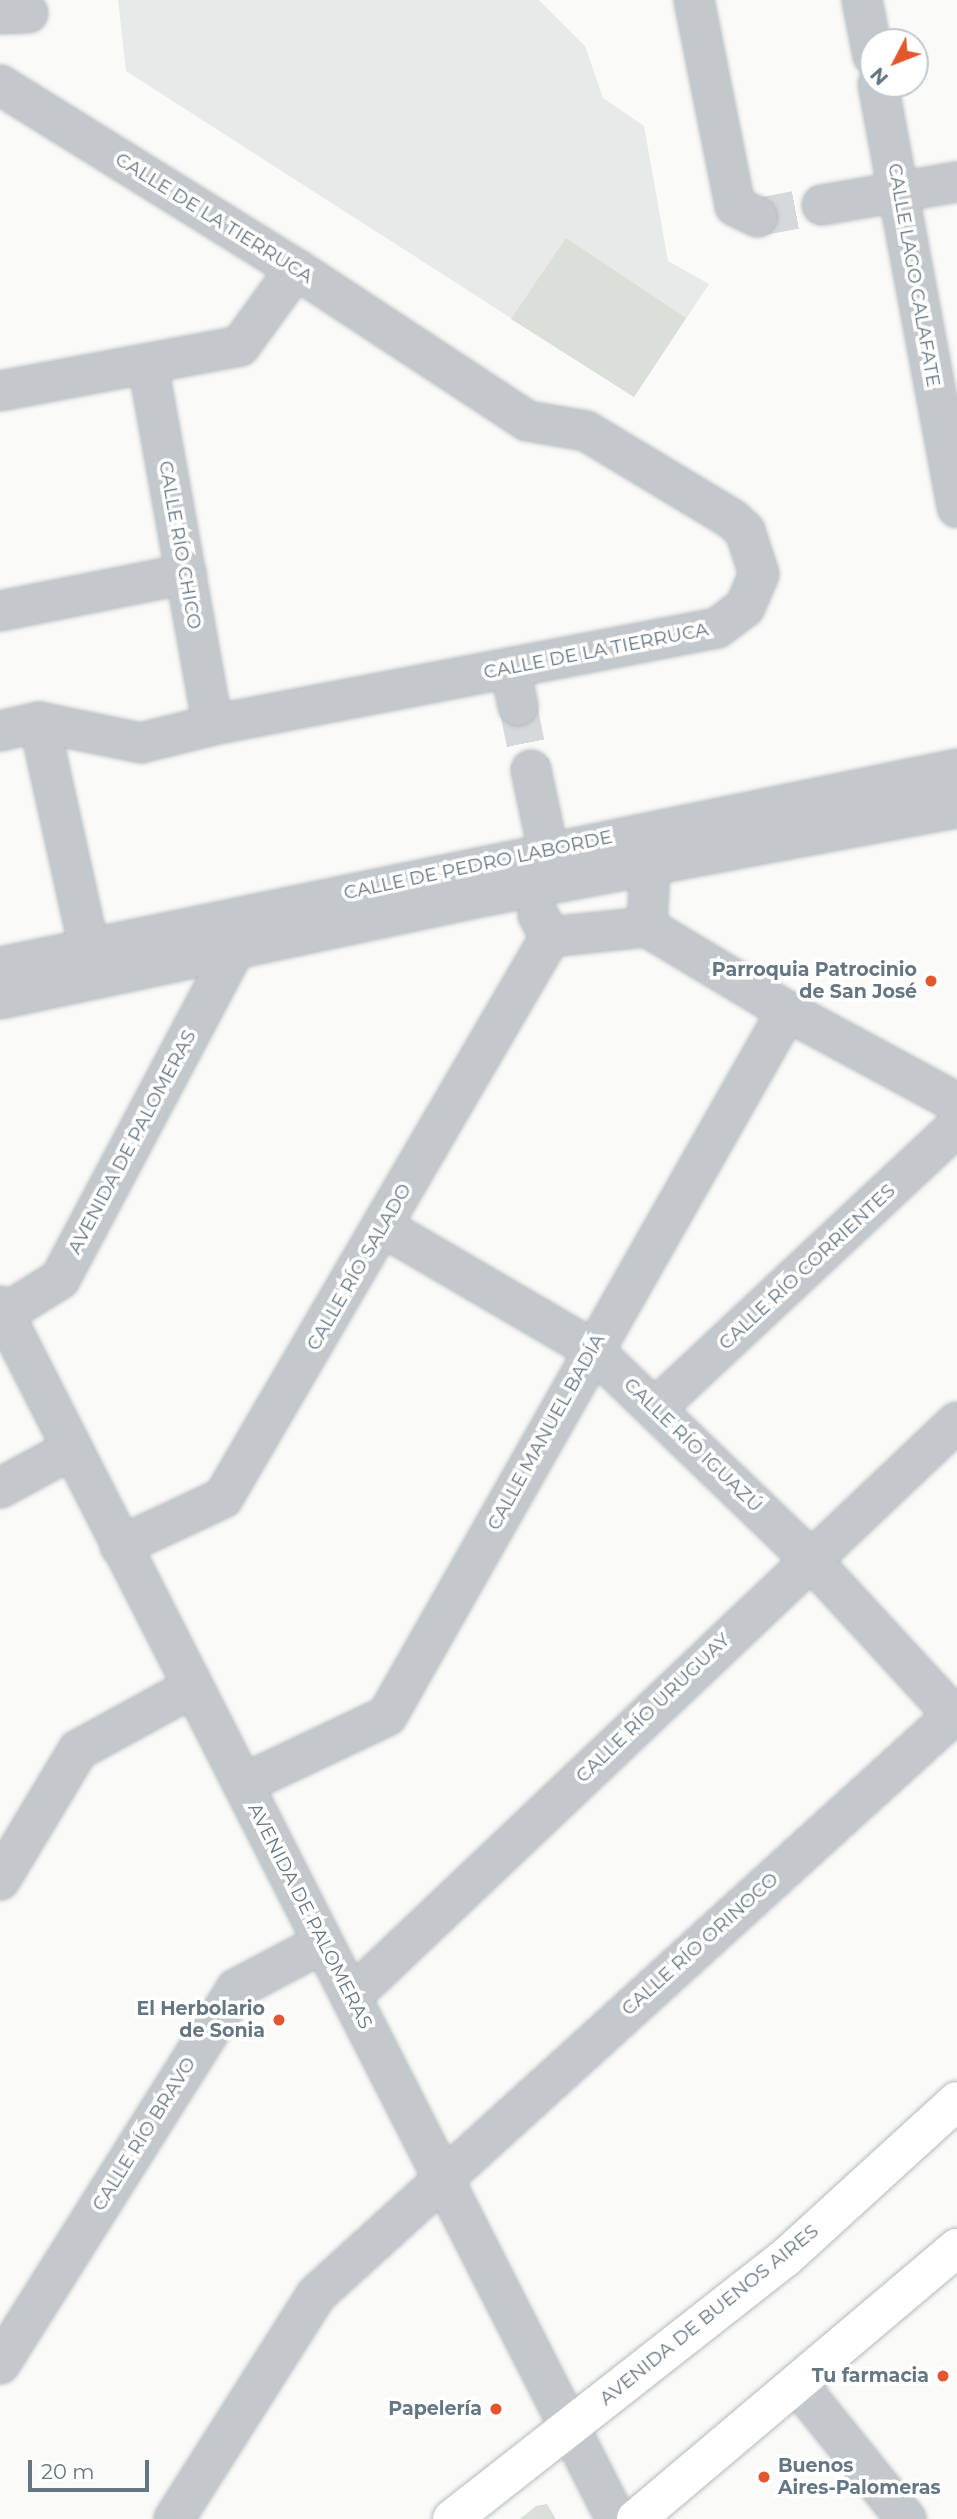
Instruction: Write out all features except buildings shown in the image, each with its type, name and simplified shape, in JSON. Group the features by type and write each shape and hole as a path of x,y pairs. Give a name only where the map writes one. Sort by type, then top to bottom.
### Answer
{"main road":[{"name":"AVENIDA DE BUENOS AIRES","path":"453,2519 784,2259 957,2101"},
{"path":"636,2519 799,2386 957,2248"}],"street":[{"path":"694,0 735,206 758,217"},
{"path":"863,0 868,28"},
{"name":"CALLE DE LA TIERRUCA","path":"0,85 296,269 527,421 586,430 745,531 759,574 755,590 731,620 717,628 213,725 141,743 39,722 0,731"},
{"name":"CALLE LAGO CALAFATE","path":"881,98 957,508"},
{"path":"822,205 957,183"},
{"path":"0,391 240,346 296,269"},
{"name":"CALLE RÍO CHICO","path":"148,365 213,725"},
{"path":"0,611 186,574"},
{"path":"510,668 518,706"},
{"path":"39,722 89,948"},
{"name":"CALLE DE PEDRO LABORDE","path":"0,967 548,850 957,769"},
{"path":"531,770 548,850"},
{"name":"CALLE DE PEDRO LABORDE","path":"0,999 236,946 524,888 957,808"},
{"path":"647,927 650,866"},
{"path":"524,888 550,937 647,927 787,1011 957,1103"},
{"name":"CALLE RÍO SALADO","path":"120,1546 223,1498 550,937"},
{"name":"AVENIDA DE PALOMERAS","path":"236,946 60,1279 2,1310 120,1546 571,2424 616,2519"},
{"name":"CALLE MANUEL BADÍA","path":"243,1784 387,1716 592,1349 787,1011"},
{"name":"CALLE RÍO CORRIENTES","path":"657,1407 957,1126"},
{"name":"CALLE RÍO IGUAZÚ","path":"383,1227 592,1349 657,1407 810,1559 956,1715"},
{"name":"CALLE RÍO URUGUAY","path":"351,1997 957,1422"},
{"path":"0,1488 72,1449"},
{"path":"0,1880 78,1750 193,1687"},
{"name":"CALLE RÍO ORINOCO","path":"174,2519 316,2295 443,2176 956,1715"},
{"name":"CALLE RÍO BRAVO","path":"0,2364 236,1989 323,1943"},
{"path":"799,2386 906,2519"}],"shaded area":[{"path":"118,0 539,0 585,46 603,98 644,126 668,261 709,284 634,397 126,71"},
{"path":"566,238 686,318 634,397 511,319"},
{"path":"547,2504 556,2519 520,2519 536,2506"}],"tunnel":[{"path":"758,217 822,205"},
{"path":"518,706 531,770"}],"place":[{"name":"Parroquia Patrocinio de San José","path":"931,981"},
{"name":"El Herbolario de Sonia","path":"279,2020"},
{"name":"Tu farmacia","path":"943,2376"},
{"name":"Papelería","path":"496,2409"},
{"name":"Buenos Aires-Palomeras","path":"764,2477"}]}
